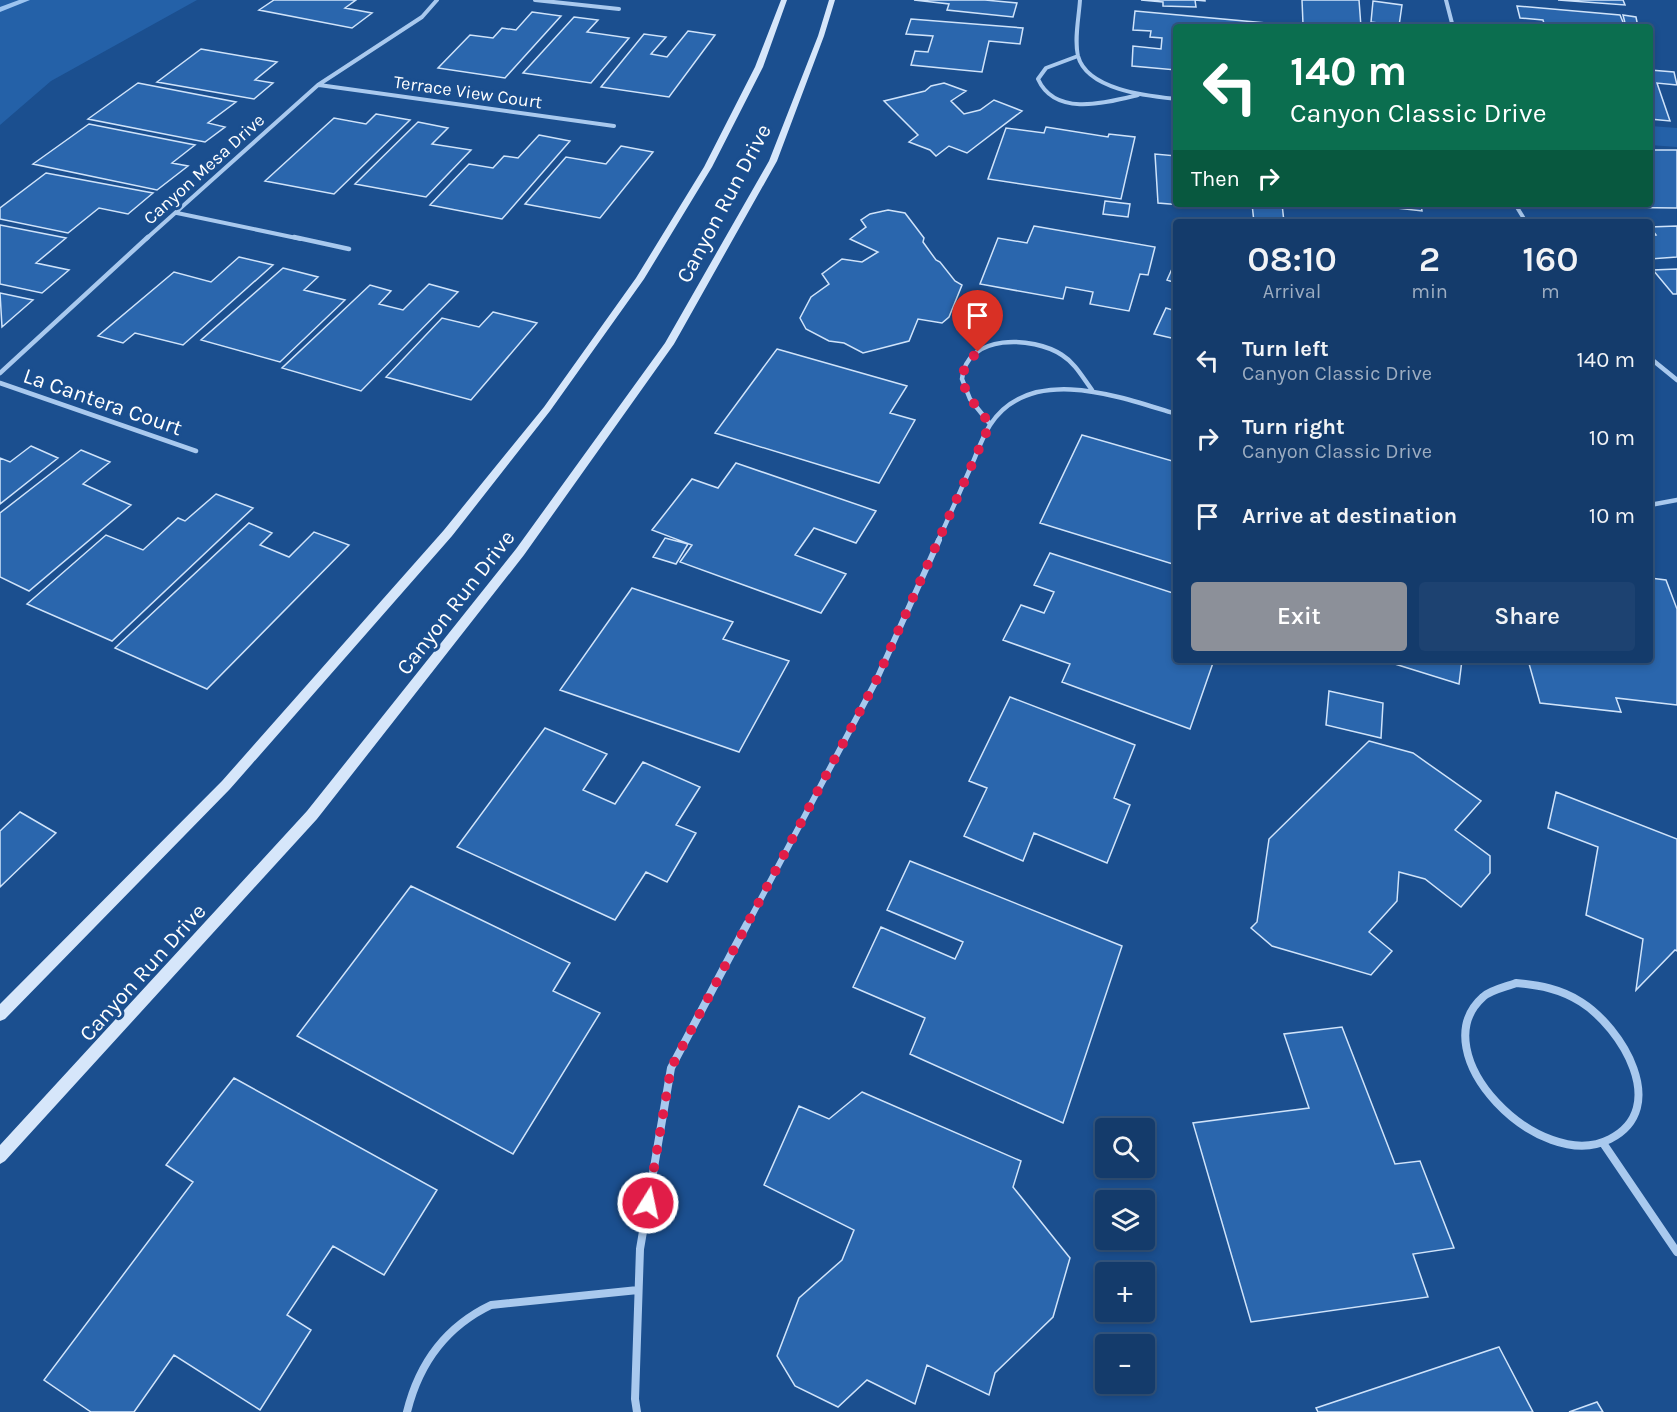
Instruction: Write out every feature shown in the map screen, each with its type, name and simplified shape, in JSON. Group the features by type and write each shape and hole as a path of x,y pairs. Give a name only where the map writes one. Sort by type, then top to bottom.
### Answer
{"street":[{"name":"Canyon Mesa Drive","path":"0,373 105,275 318,85 422,17 437,0"},
{"path":"535,0 619,9"},
{"name":"Canyon Run Drive","path":"0,1014 218,794 301,703 448,532 547,409 640,279 708,167 759,67 784,0"},
{"name":"Canyon Run Drive","path":"0,1156 312,815 534,533 669,344 773,161 821,36 832,0"},
{"path":"1080,0 1078,56 1083,66 1099,79 1114,86 1141,94 1173,99"},
{"path":"1446,0 1452,24"},
{"path":"1078,56 1043,70 1038,79 1043,90 1062,101 1083,105 1099,104 1141,94"},
{"name":"Terrace View Court","path":"318,85 614,126"},
{"path":"177,213 349,249"},
{"path":"990,424 965,391 962,376 967,363 974,355 995,345 1022,342 1056,351 1066,357 1092,390"},
{"path":"1653,360 1677,380"},
{"name":"La Cantera Court","path":"0,383 196,451"},
{"path":"637,1412 635,1399 640,1249 671,1068 876,681 990,424 1006,406 1030,394 1060,388 1092,390 1173,413"},
{"path":"1653,504 1677,500"},
{"path":"1516,982 1548,987 1564,993 1595,1012 1620,1039 1635,1071 1638,1102 1634,1116 1626,1128 1616,1137 1603,1143 1572,1146 1536,1135 1504,1113 1490,1098 1472,1067 1465,1036 1472,1010 1489,991 1516,982"},
{"path":"1603,1143 1677,1252"},
{"path":"407,1412 417,1377 431,1353 448,1333 479,1309 491,1305 638,1290"}],"shaded area":[{"path":"0,0 197,0 51,81 0,125"},
{"path":"1653,126 1677,128 1677,147 1653,145"}],"building":[{"path":"274,0 356,0 345,8 372,13 352,28 259,10"},
{"path":"914,0 985,0 1017,3 1013,17 947,10 949,4"},
{"path":"1141,0 1195,0 1196,7 1163,6 1163,2"},
{"path":"1302,0 1359,0 1361,24 1303,24"},
{"path":"1558,0 1623,0 1625,5"},
{"path":"1373,1 1402,5 1399,24 1371,22"},
{"path":"1517,6 1620,15 1624,24 1544,24 1543,20 1520,18"},
{"path":"1135,11 1266,23 1173,24 1173,70 1132,66 1133,46 1161,49 1162,38 1150,37 1151,31 1133,30"},
{"path":"532,12 561,16 505,78 438,68 470,35 493,38 502,28 516,30"},
{"path":"1623,15 1636,17 1637,24 1625,24"},
{"path":"574,17 598,20 587,32 629,38 591,83 523,73"},
{"path":"911,19 1023,28 1020,44 989,41 982,72 911,65 915,51 928,52 933,36 906,34"},
{"path":"688,31 715,35 669,97 601,87 644,34 666,37 651,54 667,57"},
{"path":"201,49 277,62 255,80 273,83 254,99 157,82"},
{"path":"1653,70 1674,72 1677,85 1657,83 1670,121 1653,119"},
{"path":"138,83 236,102 208,123 225,127 205,142 88,119"},
{"path":"944,83 966,91 951,101 964,114 980,110 994,100 1022,111 967,153 949,146 936,156 930,150 909,142 918,135 884,101 925,91 931,86"},
{"path":"376,114 410,120 334,194 265,181 334,118 366,124"},
{"path":"418,122 448,128 432,144 471,150 426,197 355,184"},
{"path":"89,124 195,145 172,163 188,166 157,190 33,164"},
{"path":"1046,127 1108,137 1109,134 1135,137 1121,199 988,179 1006,128 1044,133"},
{"path":"539,135 570,141 502,219 430,205 469,164 493,168 504,156 518,158"},
{"path":"621,146 653,152 600,218 525,204 566,157 606,164"},
{"path":"1653,150 1677,150 1677,208 1590,207 1653,207"},
{"path":"1155,154 1173,156 1173,204 1158,203"},
{"path":"46,173 153,193 128,214 99,208 68,233 0,219 0,208"},
{"path":"1105,201 1130,204 1128,217 1103,214"},
{"path":"1252,207 1282,207 1284,219 1254,219"},
{"path":"1387,207 1421,207 1422,211"},
{"path":"888,210 905,213 924,238 923,242 936,260 955,281 962,285 949,317 942,323 918,319 909,341 863,353 844,343 829,341 806,329 800,318 811,297 829,284 822,274 842,259 862,262 878,252 850,239 866,227 861,220 870,214"},
{"path":"0,225 66,238 36,263 69,270 42,293 0,284"},
{"path":"1034,226 1155,247 1148,275 1140,274 1129,311 1090,304 1093,292 1066,287 1063,299 980,284 998,238 1027,243"},
{"path":"1677,226 1677,257 1653,259 1653,236 1656,235 1653,227"},
{"path":"239,257 273,265 183,345 135,333 123,343 98,336 174,272 211,282"},
{"path":"1173,267 1173,282 1167,280"},
{"path":"283,268 318,277 304,290 345,300 280,362 201,340"},
{"path":"1677,269 1677,294 1673,294 1653,270"},
{"path":"429,284 458,292 361,391 282,368 370,285 391,291 379,304 403,310"},
{"path":"0,293 33,300 2,327"},
{"path":"1166,308 1173,310 1173,338 1154,334"},
{"path":"493,312 537,323 471,400 386,377 442,318 479,327"},
{"path":"777,349 907,386 890,413 915,420 879,483 715,433"},
{"path":"1082,435 1173,461 1173,564 1040,523"},
{"path":"31,446 58,458 0,504 0,458 10,462"},
{"path":"81,450 110,462 83,484 131,505 29,591 0,577 0,513"},
{"path":"736,463 876,511 856,543 814,528 795,555 846,574 821,613 680,562 692,545 652,530 692,479 718,488"},
{"path":"216,494 253,508 112,641 27,604 106,535 143,550 178,518 185,521"},
{"path":"249,523 272,533 260,545 289,557 314,532 349,545 207,689 115,648"},
{"path":"665,538 688,544 676,564 653,557"},
{"path":"1050,553 1173,593 1173,663 1213,663 1190,729 1062,682 1070,664 1003,640 1021,605 1044,613 1054,592 1034,585"},
{"path":"1653,578 1666,580 1677,609 1677,705 1616,698 1621,712 1540,703 1529,663 1653,663"},
{"path":"632,588 733,622 723,639 789,661 739,752 560,690"},
{"path":"1392,663 1462,663 1459,684"},
{"path":"1329,691 1383,703 1381,738 1326,725"},
{"path":"1010,697 1135,745 1114,798 1130,805 1107,863 1034,833 1023,861 964,836 987,788 969,781"},
{"path":"545,728 607,754 583,790 615,804 643,762 700,787 676,825 696,833 667,882 646,872 615,920 457,847"},
{"path":"1369,741 1413,753 1481,801 1455,830 1490,856 1490,873 1461,907 1425,879 1399,872 1397,901 1369,932 1392,951 1371,975 1272,946 1251,928 1257,922 1269,839"},
{"path":"1556,792 1677,839 1677,951 1675,950 1636,990 1643,939 1586,915 1598,847 1548,828"},
{"path":"20,812 56,833 0,887 0,831"},
{"path":"910,861 1122,946 1063,1123 910,1054 925,1018 853,987 881,927 955,959 963,942 887,910"},
{"path":"411,886 570,963 553,991 600,1013 513,1154 297,1036"},
{"path":"1342,1027 1395,1164 1420,1161 1454,1248 1413,1254 1428,1297 1251,1322 1193,1123 1309,1108 1284,1034"},
{"path":"234,1078 437,1190 384,1275 333,1246 287,1315 311,1330 260,1410 174,1355 134,1412 91,1412 44,1380 193,1182 166,1165"},
{"path":"862,1092 1021,1161 1013,1187 1070,1258 1053,1317 995,1373 989,1395 927,1365 915,1404 867,1380 838,1407 795,1386 777,1356 799,1298 842,1260 854,1230 764,1185 799,1106 829,1119"},
{"path":"1499,1347 1533,1412 1318,1412 1316,1408"},
{"path":"1597,1402 1603,1412 1569,1412"}],"waterway":[{"path":"0,10 26,0"}],"route":[{"path":"648,1203 671,1068 876,681 990,424 965,391 962,381 967,363 978,352"}]}
